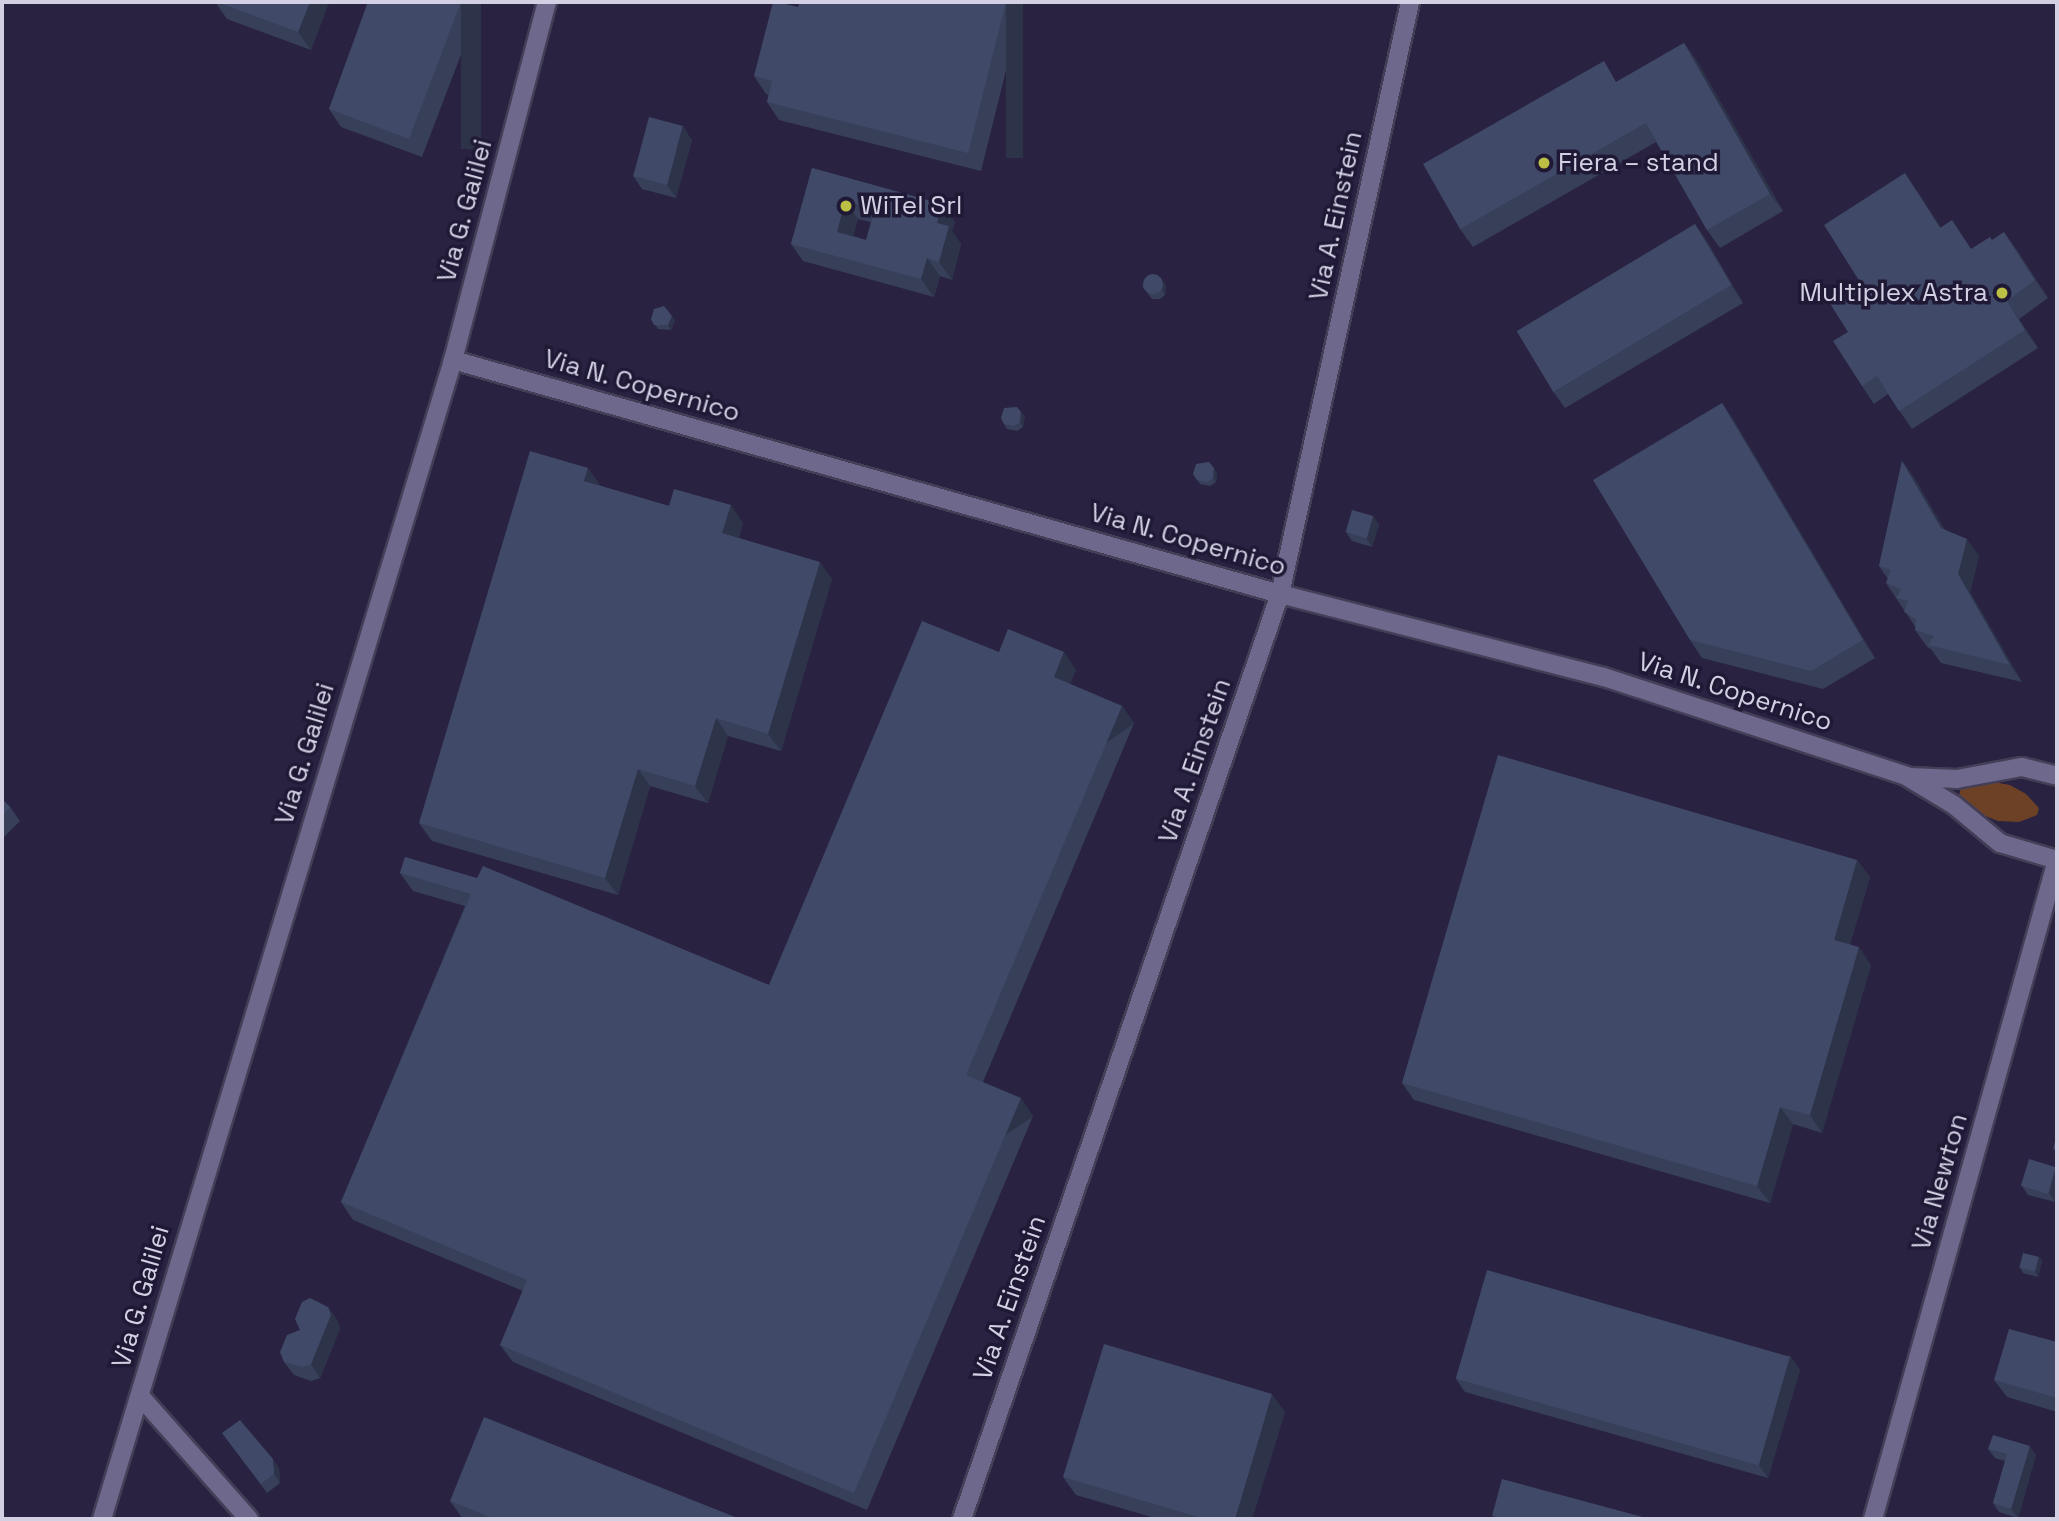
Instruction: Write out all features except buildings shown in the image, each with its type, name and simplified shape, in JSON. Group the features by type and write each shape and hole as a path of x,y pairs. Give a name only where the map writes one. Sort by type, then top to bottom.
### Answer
{"street":[{"name":"Via G. Galilei","path":"103,1519 453,360 547,2"},
{"name":"Via A. Einstein","path":"962,1519 1280,594 1409,2"},
{"name":"Via N. Copernico","path":"453,360 1280,594 1604,677 1906,776"},
{"path":"1906,776 1957,779 2022,767 2057,776"},
{"path":"1906,776 1954,804 2000,843 2057,860"},
{"name":"Via Newton","path":"1873,1519 2057,860"},
{"path":"140,1396 249,1519"}],"shaded area":[{"path":"1988,781 2010,785 2026,794 2039,808 2037,815 2019,822 1998,821 1978,813 1959,796 1961,787"}],"place":[{"name":"Fiera – stand","path":"1544,163"},
{"name":"WiTel Srl","path":"846,206"},
{"name":"Multiplex Astra","path":"2002,293"}]}
